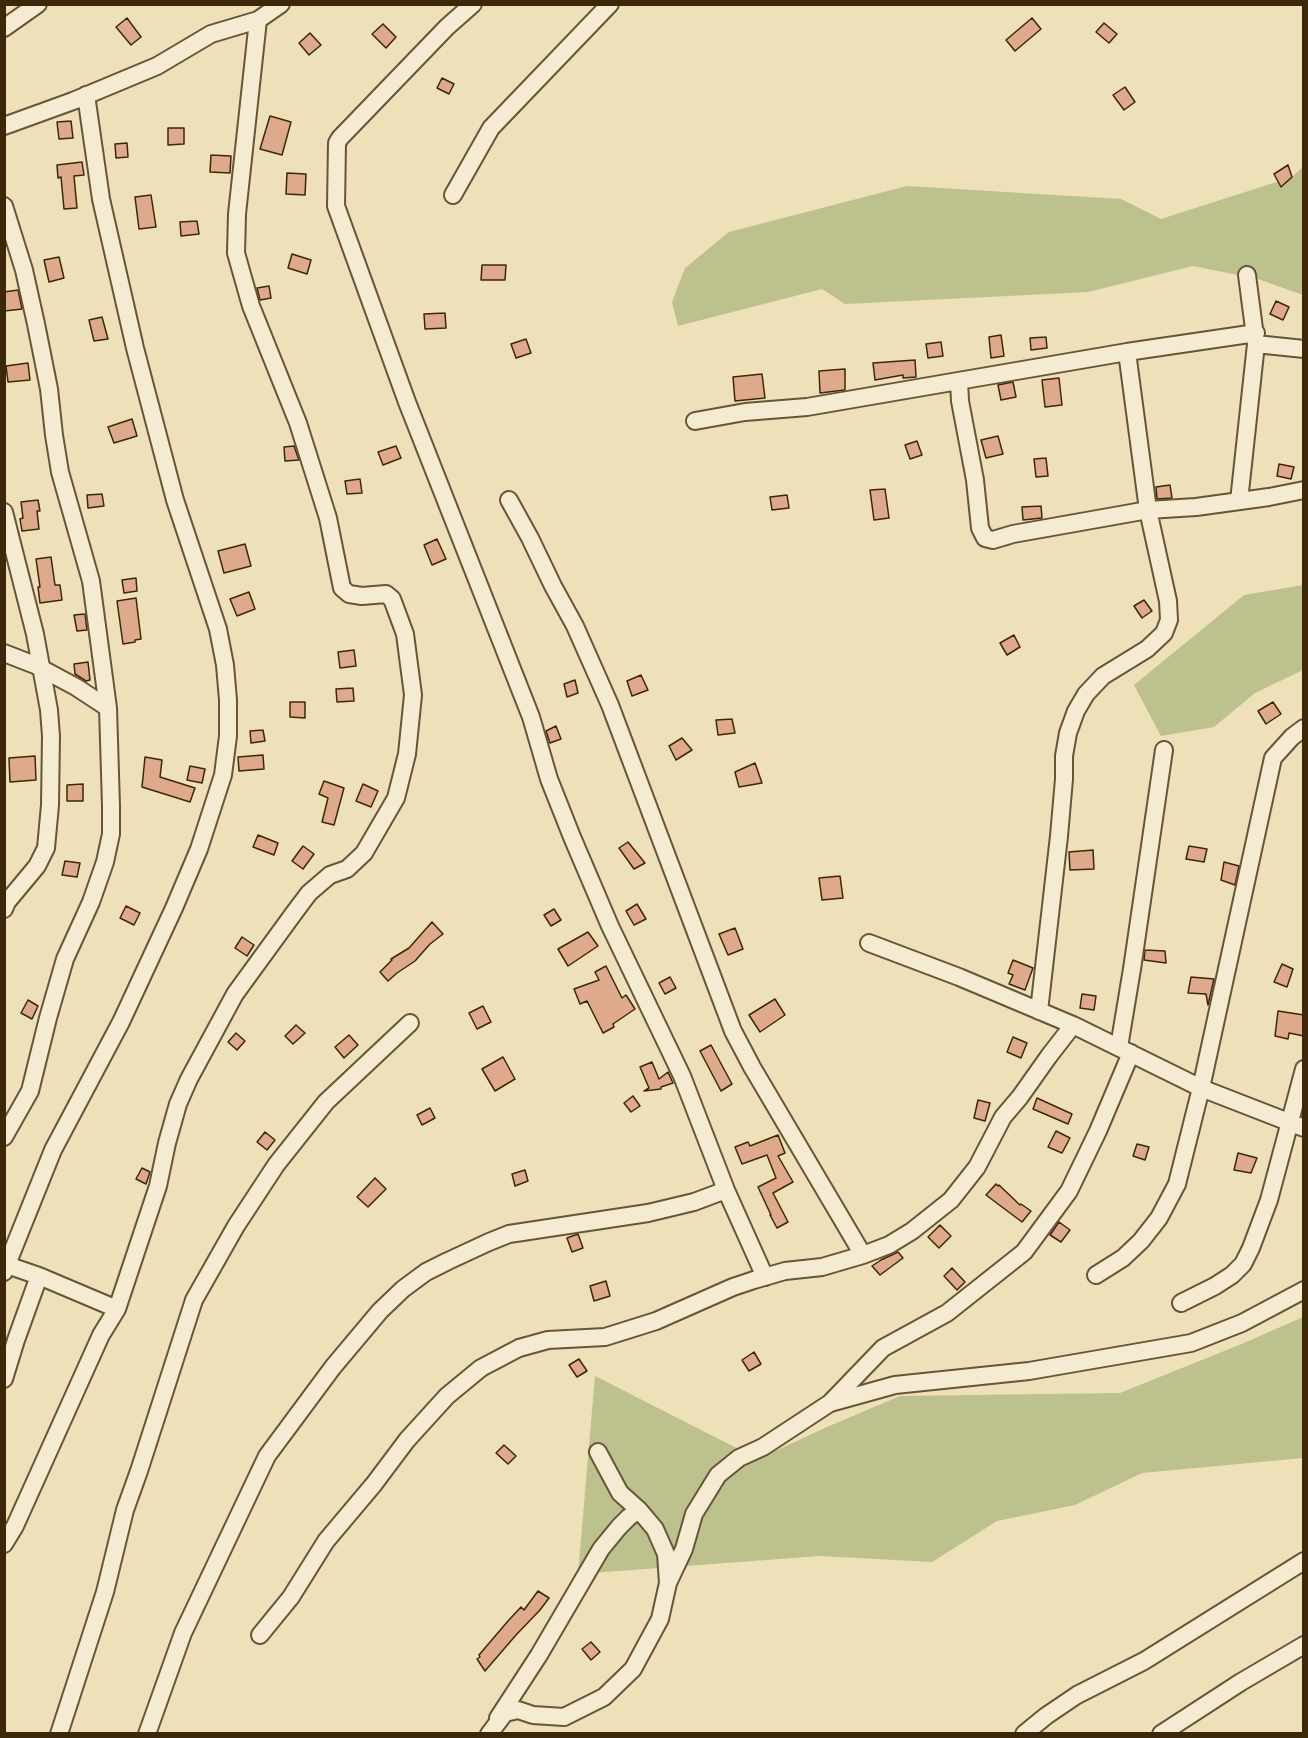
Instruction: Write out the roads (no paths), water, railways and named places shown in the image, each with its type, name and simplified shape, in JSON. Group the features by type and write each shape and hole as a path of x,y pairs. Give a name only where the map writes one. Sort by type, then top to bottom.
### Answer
{"street":[{"path":"4,28 38,4"},
{"path":"4,126 157,66 211,34 258,20 281,4"},
{"path":"473,4 447,27 340,138 337,143 336,206 406,402 531,717 549,779 568,828 610,926 636,976 682,1076 726,1190 765,1277"},
{"path":"453,195 491,128 610,4"},
{"path":"4,1544 10,1521 101,1335 117,1309 158,1186 178,1104 189,1079 235,994 309,893 330,875 347,868 364,854 396,798 407,754 413,694 405,634 392,599 386,594 362,596 349,594 342,588 328,518 302,433 251,306 236,253 237,214 258,20"},
{"path":"86,95 101,199 135,348 175,500 219,629 228,700 228,736 223,775 199,849 183,889 120,1022 53,1150 6,1269 39,1276 117,1309"},
{"path":"4,206 24,270 36,324 49,389 60,472 91,581 108,708 111,816 111,834 105,862 91,902 65,959 30,1091 4,1137"},
{"path":"1239,501 1256,338 1247,275"},
{"path":"695,422 745,412 807,407 1127,352 1256,338 1304,349"},
{"path":"1039,1011 1068,733 1076,711 1086,694 1103,676 1147,649 1164,633 1169,620 1168,601 1148,510 1127,352"},
{"path":"959,382 960,401 975,480 980,528 985,538 993,540 1013,534 1148,510 1196,507 1304,490"},
{"path":"509,500 574,626 610,705 733,1031 863,1256"},
{"path":"4,512 42,669 51,736 50,805 46,848 37,866 7,902 4,909"},
{"path":"4,653 35,665 76,687 108,708"},
{"path":"1096,1275 1123,1258 1141,1241 1159,1218 1177,1184 1201,1088 1273,758 1292,737 1304,728"},
{"path":"488,1734 505,1713 518,1710 533,1715 564,1717 604,1697 633,1669 660,1619 668,1583 684,1548 694,1514 718,1475 739,1458 763,1447 830,1403 883,1348 947,1313 1024,1252 1070,1191 1098,1131 1125,1050 1132,969 1164,750"},
{"path":"869,943 959,977 1073,1025 1201,1088 1297,1125"},
{"path":"59,1734 105,1592 125,1510 194,1299 236,1226 276,1165 326,1102 410,1023"},
{"path":"260,1635 291,1597 326,1541 407,1440 447,1396 481,1368 519,1348 548,1340 604,1337 656,1321 733,1287 785,1272 822,1267 863,1256 889,1245 912,1231 951,1200 977,1167 1003,1117 1073,1025"},
{"path":"1181,1303 1215,1286 1232,1275 1243,1264 1297,1125 1304,1069"},
{"path":"147,1734 183,1633 267,1456 333,1366 380,1311 403,1289 434,1268 509,1234 648,1213 694,1202 726,1190"},
{"path":"4,1379 39,1276"},
{"path":"830,1403 895,1385 1029,1371 1191,1343 1242,1323 1304,1290"},
{"path":"598,1452 620,1493 656,1529 666,1554 668,1583"},
{"path":"488,1734 601,1549 619,1527 639,1510"},
{"path":"1024,1734 1077,1695 1144,1661 1304,1561"},
{"path":"1161,1734 1241,1682 1304,1645"}]}
